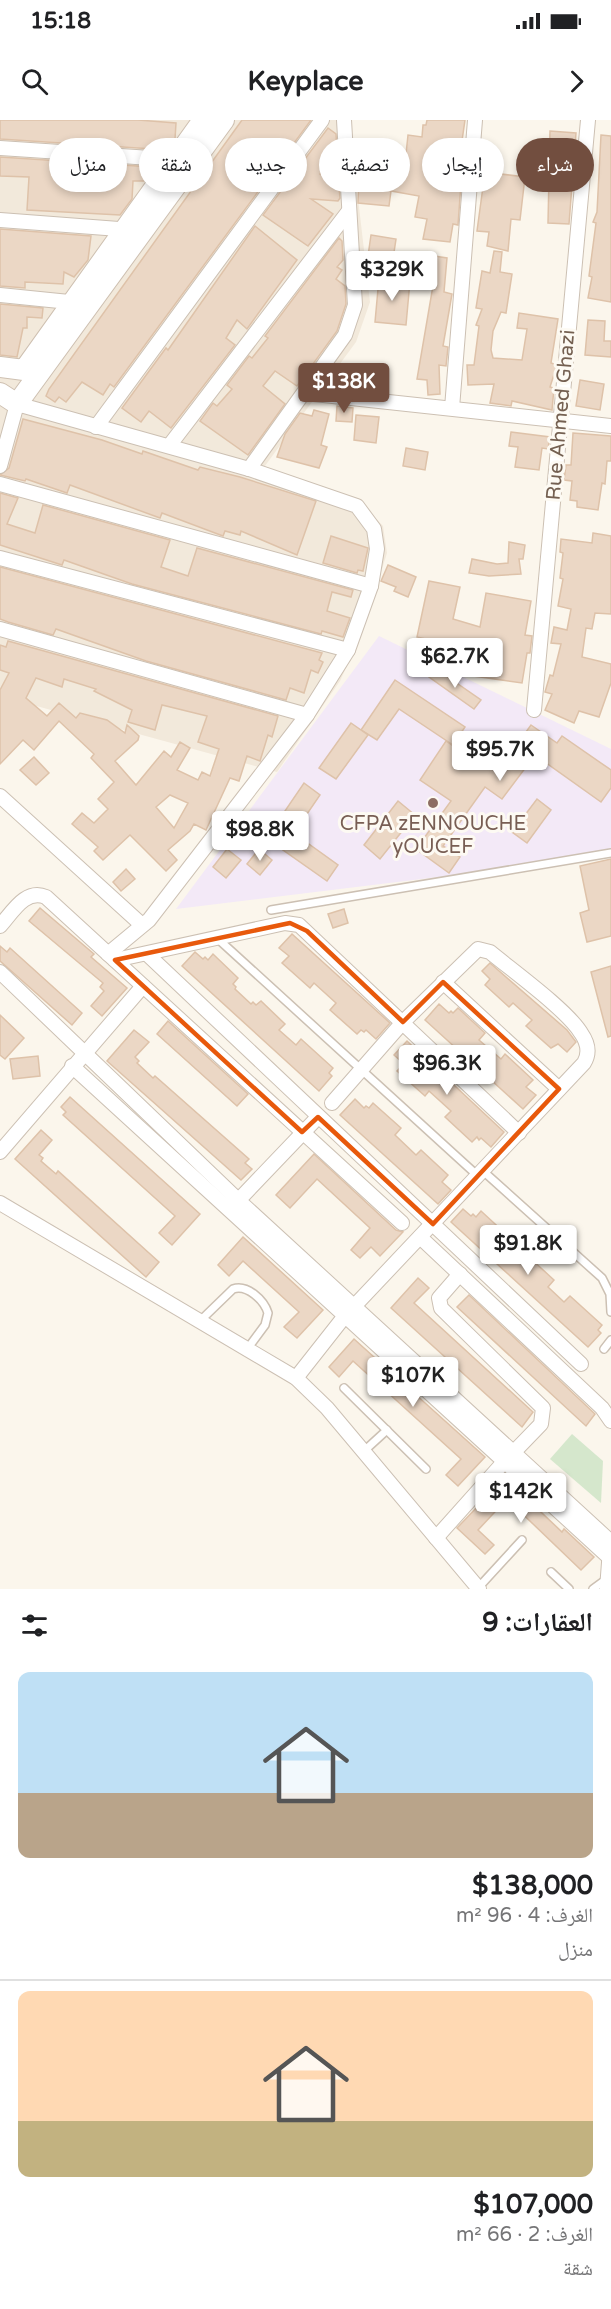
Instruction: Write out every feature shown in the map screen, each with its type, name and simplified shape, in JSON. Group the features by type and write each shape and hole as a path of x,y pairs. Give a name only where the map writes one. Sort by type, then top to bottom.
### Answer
{"street":[{"path":"194,138 203,120"},
{"path":"206,138 224,120"},
{"path":"96,427 322,120"},
{"path":"249,469 345,335 355,305 348,212 348,143 344,120"},
{"path":"452,408 475,120"},
{"name":"Rue Ahmed Ghazi","path":"534,710 588,120"},
{"path":"0,148 139,157"},
{"path":"0,466 8,402 161,192"},
{"path":"169,446 348,212"},
{"path":"0,220 133,230"},
{"path":"0,295 82,303"},
{"path":"0,367 24,370 82,303"},
{"path":"0,393 8,402 249,469 357,506 374,529 377,549 371,586 348,650 307,715 142,925 112,957"},
{"path":"304,393 611,426"},
{"path":"0,484 371,586"},
{"path":"0,558 348,650"},
{"path":"0,629 307,715"},
{"path":"0,796 142,925"},
{"path":"0,926 24,898 33,894 42,895 402,1223"},
{"path":"112,957 147,954 285,923 299,925 519,1133"},
{"path":"296,1378 349,1312 584,1063 587,1047 582,1034 569,1019 484,949 475,951 403,1022 332,1102"},
{"path":"147,954 581,1364"},
{"path":"0,972 84,1052 233,1205"},
{"path":"443,982 559,1089"},
{"path":"0,1152 142,986"},
{"path":"72,1066 233,1205 508,1458 610,1558"},
{"path":"233,1205 318,1117"},
{"path":"0,1203 296,1378 318,1397 479,1588"},
{"path":"420,1237 602,1408 611,1420"},
{"path":"436,1538 541,1424 543,1408 441,1308 439,1298 460,1274"},
{"path":"508,1458 611,1542"},
{"path":"608,1583 611,1536"}],"lane":[{"path":"271,910 611,853"},
{"path":"218,939 360,1069 602,1278 610,1294 611,1312"},
{"path":"201,1320 233,1289 246,1288 262,1302 268,1313 265,1325 248,1348"},
{"path":"604,1349 611,1340"},
{"path":"344,1388 426,1469"},
{"path":"364,1451 387,1430"},
{"path":"479,1588 522,1540"},
{"path":"551,1572 569,1589"},
{"path":"593,1589 608,1583"}],"highlighted area":[{"path":"290,923 307,931 403,1022 443,982 559,1089 433,1224 318,1117 302,1132 115,960"}],"shaded area":[{"path":"0,120 349,120 351,138 319,138 319,192 357,192 370,302 356,342 262,470 357,498 383,526 387,553 362,633 340,681 277,772 0,696"},
{"name":"CFPA zENNOUCHE yOUCEF","path":"379,636 611,749 611,856 176,909"}],"green space":[{"path":"572,1434 603,1461 601,1503 550,1459"}],"building":[{"path":"0,120 138,120 176,123 175,138 139,138 139,148 127,147 127,138 49,138 49,142 0,139"},
{"path":"242,120 311,120 298,138 229,138"},
{"path":"427,120 465,120 462,138 422,138 422,192 460,192 458,225 453,224 450,242 423,239 427,219 415,217 419,196 397,192 410,192 410,138 408,138 408,135 422,137 423,125 426,125"},
{"path":"328,128 336,134 336,138 321,138"},
{"path":"550,131 576,133 576,138 550,138"},
{"path":"601,135 611,136 611,302 588,298 592,277 589,276 596,223 593,222 597,212"},
{"path":"319,140 319,192 339,192 340,198 338,201 311,199 333,214 308,246 263,215 280,192 307,192 307,156"},
{"path":"225,144 225,192 258,192 114,387 110,384 103,395 82,382 66,402 59,397 55,402 46,396 190,192 213,192 213,160"},
{"path":"0,157 49,160 49,192 127,192 127,165 139,166 139,181 133,181 132,199 120,215 27,210 29,177 0,176"},
{"path":"504,174 516,176 516,192 523,192 520,220 511,219 508,251 487,246 489,232 477,231 482,192 504,192"},
{"path":"358,192 391,192 389,206 358,203"},
{"path":"549,192 571,192 569,224 548,223"},
{"path":"255,226 297,260 247,329 237,320 226,338 235,345 171,428 149,411 141,422 122,408 166,348 168,350"},
{"path":"0,229 91,236 88,260 74,277 64,272 63,284 25,282 25,288 0,286"},
{"path":"371,235 396,239 393,259 368,256"},
{"path":"339,238 342,241 343,260 337,267 342,270 336,279 345,286 346,304 337,331 297,386 275,371 263,386 285,404 248,455 200,421 213,403 217,406 232,389 227,385 249,356 252,358 268,338 265,336"},
{"path":"494,251 502,252 500,272 512,274 506,313 501,312 493,331 491,350 493,358 522,360 527,329 517,328 519,313 558,319 551,363 557,365 550,387 554,388 552,410 512,401 511,406 490,403 494,384 468,385 467,365 474,365 479,326 476,325 482,309 476,308 482,271 490,273"},
{"path":"434,256 447,258 444,292 452,294 443,346 448,347 446,366 439,365 440,394 428,395 427,380 417,379 434,280 430,279"},
{"path":"379,278 410,281 406,325 375,322"},
{"path":"0,304 43,308 42,318 27,317 27,328 23,328 17,357 0,355"},
{"path":"588,320 605,321 604,341 611,341 611,357 585,355"},
{"path":"580,380 604,384 600,410 576,406"},
{"path":"337,406 353,408 352,422 336,421"},
{"path":"314,410 329,414 321,445 327,447 319,468 277,457 285,434 300,413 312,416"},
{"path":"356,415 379,417 376,443 354,440"},
{"path":"23,419 102,440 142,454 143,451 198,470 200,467 240,477 316,501 297,555 241,531 240,535 225,531 223,536 162,513 160,518 70,485 67,493 26,479 25,481 0,475 9,468"},
{"path":"511,432 550,437 548,449 542,448 539,470 515,467 518,447 509,446"},
{"path":"573,433 611,436 611,461 607,461 605,484 602,483 598,510 577,507 577,501 570,500 572,481 564,480 566,465 571,465"},
{"path":"406,448 428,452 425,470 403,466"},
{"path":"0,493 18,498 7,524 35,533 43,505 170,540 161,567 188,576 197,548 353,590 351,597 332,592 327,611 350,618 343,637 322,631 321,634 132,584 64,560 62,565 0,545"},
{"path":"593,533 611,536 611,614 595,613 592,629 586,628 582,657 611,664 611,683 599,717 579,711 574,723 545,710 552,694 545,692 550,675 553,676 561,644 551,643 554,627 567,630 571,609 558,606 563,579 560,578 563,553 560,552 561,539 592,543"},
{"path":"331,536 368,548 363,571 358,570 357,573 323,563"},
{"path":"509,542 525,545 523,559 519,559 521,574 489,576 469,573 472,559 497,564 508,563"},
{"path":"388,565 416,577 408,597 394,591 396,587 381,581"},
{"path":"0,567 322,653 319,660 323,662 318,673 311,670 304,693 290,688 286,700 146,661 56,629 53,635 8,622 0,619"},
{"path":"429,581 460,587 453,619 480,627 486,593 531,601 525,635 532,636 522,683 474,676 478,657 451,649 452,645 417,637"},
{"path":"8,641 278,716 272,737 268,735 260,761 247,756 239,781 230,778 206,830 194,824 190,831 168,850 177,860 166,871 130,835 103,860 94,851 98,847 72,824 82,813 94,823 108,809 98,799 114,782 91,758 94,754 59,721 34,750 23,740 0,764 0,690 9,673 0,670 0,645 6,647","holes":["36,678 62,687 64,679 96,689 94,691 132,710 128,722 155,730 162,705 207,716 198,742 219,749 210,776 202,772 198,780 177,770 190,748 180,742 171,757 164,751 136,785 115,761 138,740 139,736 127,725 125,733 107,720 80,713 76,718 59,703 47,716 26,698","170,795 188,803 174,828 156,807"]},
{"path":"435,668 481,700 474,709 429,677"},
{"path":"395,680 465,727 453,745 399,709 377,740 361,730"},
{"path":"351,723 368,735 336,779 319,768"},
{"path":"531,725 557,743 562,736 611,770 611,788 601,802 535,755 502,799 485,787 443,846 460,857 449,873 416,849 451,801 420,780 446,741 477,763 479,759 497,772"},
{"path":"34,757 49,773 36,785 20,770"},
{"path":"304,783 320,795 290,839 274,827"},
{"path":"537,799 551,810 527,843 512,832"},
{"path":"398,801 415,815 380,859 364,845"},
{"path":"295,834 338,865 327,881 283,850"},
{"path":"227,849 241,860 226,878 213,867"},
{"path":"259,849 272,860 260,875 247,864"},
{"path":"611,859 611,936 587,942 580,913 589,910 580,866"},
{"path":"126,869 135,879 121,891 113,882"},
{"path":"40,908 94,954 91,957 127,988 102,1016 91,1006 104,991 100,987 103,983 29,921"},
{"path":"344,909 348,923 333,928 328,914"},
{"path":"292,934 390,1023 376,1039 366,1030 364,1032 361,1030 357,1034 330,1010 336,1003 314,983 310,988 282,963 289,956 279,948"},
{"path":"0,946 7,952 10,948 82,1013 72,1025 0,961"},
{"path":"195,952 208,960 213,954 238,978 233,984 235,989 251,1004 253,1002 256,1005 261,1001 285,1024 279,1030 296,1045 301,1039 333,1068 329,1073 332,1076 319,1091 182,966"},
{"path":"490,963 567,1030 576,1042 567,1052 558,1044 551,1048 526,1026 532,1020 513,1003 509,1007 485,985 490,979 482,971"},
{"path":"611,966 611,1036 608,1037 591,972"},
{"path":"439,1004 449,1013 451,1011 453,1013 458,1008 485,1033 479,1040 501,1059 505,1054 533,1080 526,1087 536,1095 523,1109 425,1020"},
{"path":"0,1015 24,1038 5,1059 0,1055"},
{"path":"168,1021 248,1094 237,1106 157,1034"},
{"path":"134,1030 149,1042 135,1057 139,1061 137,1063 153,1078 155,1076 249,1159 245,1163 252,1169 241,1180 107,1061"},
{"path":"407,1041 504,1132 491,1147 481,1138 479,1140 477,1137 472,1142 445,1117 451,1111 429,1091 425,1096 397,1071 404,1064 394,1055"},
{"path":"38,1056 40,1076 13,1079 10,1059"},
{"path":"70,1097 200,1214 172,1245 159,1233 175,1216 63,1115 66,1112 61,1107"},
{"path":"355,1099 364,1108 366,1106 369,1108 373,1103 401,1128 395,1135 416,1155 421,1150 448,1175 442,1182 451,1190 438,1204 340,1115"},
{"path":"41,1130 52,1140 39,1155 43,1158 41,1161 56,1174 58,1171 159,1262 146,1277 15,1159"},
{"path":"314,1154 396,1230 403,1232 380,1256 371,1247 360,1258 351,1250 370,1228 317,1179 290,1208 276,1195"},
{"path":"463,1209 476,1217 481,1211 507,1235 502,1240 503,1245 520,1260 521,1258 525,1262 529,1257 554,1280 548,1287 564,1302 570,1296 602,1325 598,1330 601,1333 588,1347 451,1222"},
{"path":"243,1237 323,1310 297,1338 284,1327 299,1312 243,1261 229,1276 218,1265"},
{"path":"418,1278 429,1288 414,1303 533,1412 522,1427 391,1308"},
{"path":"469,1295 595,1414 586,1426 457,1307"},
{"path":"354,1339 485,1457 458,1486 446,1475 461,1459 353,1361 339,1377 329,1367"},
{"path":"505,1478 562,1532 564,1529 594,1557 581,1570 507,1499 478,1530 494,1545 485,1554 457,1528"}],"place":[{"name":"CFPA zENNOUCHE yOUCEF","path":"433,803"}]}
